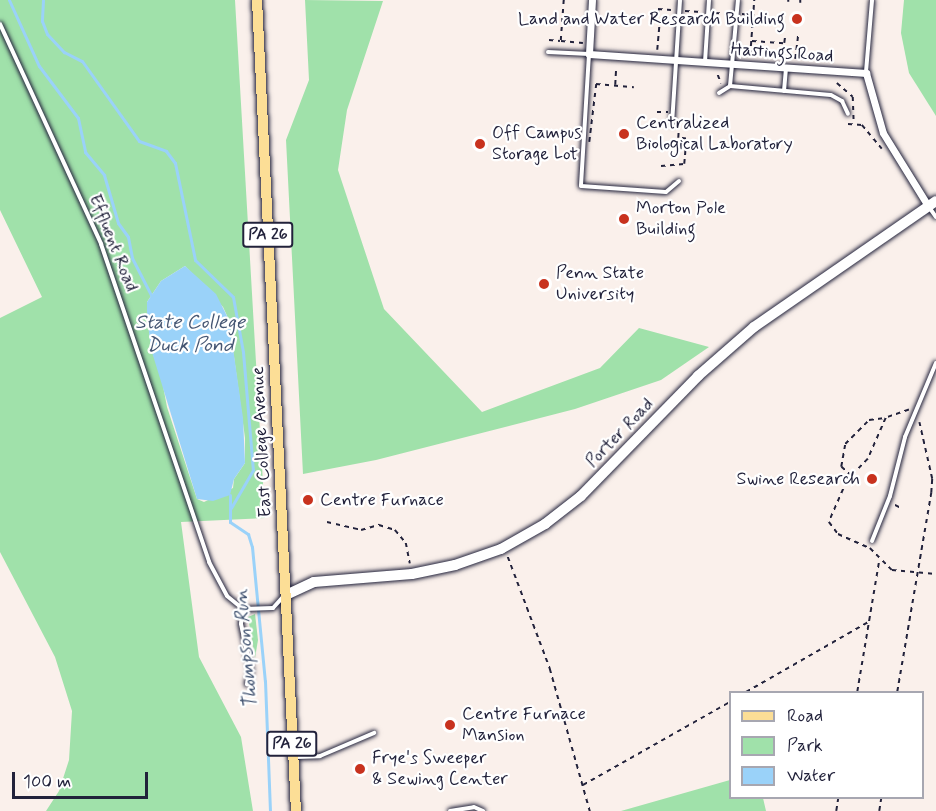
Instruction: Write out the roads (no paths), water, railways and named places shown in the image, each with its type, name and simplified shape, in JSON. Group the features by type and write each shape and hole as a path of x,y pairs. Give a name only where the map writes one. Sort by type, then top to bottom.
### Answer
{"main road":[{"name":"East College Avenue","path":"257,0 296,811"}],"street":[{"path":"589,54 592,0"},
{"name":"Hastings Road","path":"589,54 866,73"},
{"path":"866,73 883,133 932,204"},
{"name":"Porter Road","path":"286,595 314,582 412,574 455,565 504,548 545,525 581,496 698,376 754,327 932,204"}],"lane":[{"path":"672,124 680,0"},
{"path":"705,63 709,0"},
{"path":"730,86 738,0"},
{"path":"866,73 873,0"},
{"name":"Effluent Road","path":"0,24 101,244 191,515 227,596 243,609"},
{"path":"548,52 589,54 581,186 666,192 679,181"},
{"path":"784,91 786,67"},
{"path":"718,93 730,86 838,97 848,114"},
{"path":"932,204 936,217"},
{"path":"872,541 888,502 900,454 936,363"},
{"path":"247,684 251,671 241,624 243,609 269,608 286,595"},
{"path":"292,757 320,756 374,733"},
{"path":"450,811 474,807 483,811"}],"water":[{"name":"State College Duck Pond","path":"185,266 216,294 229,320 243,418 245,463 234,479 230,495 213,501 197,499 151,349 147,302 161,281"}],"waterway":[{"path":"9,0 39,66 78,118 85,152 104,175 118,223 128,237 132,258 151,295"},
{"path":"43,0 42,21 47,34 64,52 82,61 139,141 166,151 175,163 195,260 233,297 243,352 253,470 231,508"},
{"name":"Thompson Run","path":"230,495 230,522 248,534 252,547 265,681 270,811"}],"place":[{"name":"Land and Water Research Building","path":"797,19"},
{"name":"Centralized Biological Laboratory","path":"624,134"},
{"name":"Off Campus Storage Lot","path":"480,144"},
{"name":"Morton Pole Building","path":"624,219"},
{"name":"Penn State University","path":"544,284"},
{"name":"Swine Research","path":"872,479"},
{"name":"Centre Furnace","path":"308,500"},
{"name":"Centre Furnace Mansion","path":"450,725"},
{"name":"Frye's Sweeper & Sewing Center","path":"360,769"}]}
